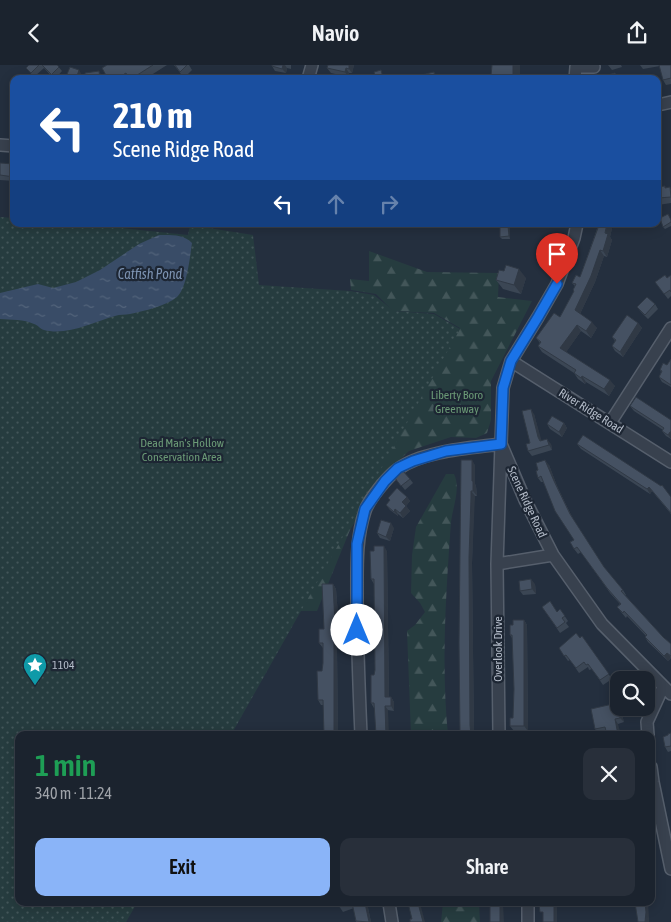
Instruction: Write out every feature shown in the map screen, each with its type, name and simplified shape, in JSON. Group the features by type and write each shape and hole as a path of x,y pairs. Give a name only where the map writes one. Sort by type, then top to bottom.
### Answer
{"street":[{"path":"575,75 576,67 590,69"},
{"name":"Scene Ridge Road","path":"576,227 574,238 557,284 511,361 503,388 501,444 525,500 553,555 602,624 667,690"},
{"path":"610,423 671,328"},
{"name":"River Ridge Road","path":"511,361 671,462"},
{"path":"361,731 357,647 357,544 365,509 385,481 398,468 413,461 446,451 501,444"},
{"name":"Overlook Drive","path":"499,731 497,564 501,444"},
{"path":"497,564 553,555"},
{"path":"648,731 647,722 667,690"},
{"path":"655,792 671,869"},
{"path":"389,906 392,922"},
{"path":"528,906 528,922"}],"green space":[{"name":"Dead Man's Hollow Conservation Area","path":"0,217 10,218 10,227 112,227 188,235 190,227 203,227 253,235 259,285 350,291 374,295 394,311 434,314 460,329 233,731 15,731 15,906 135,906 126,922 0,922"},
{"name":"Liberty Boro Greenway","path":"369,251 427,272 499,273 498,297 532,301 491,381 491,420 487,433 476,438 451,437 409,451 384,475 350,530 317,611 299,611 460,328 434,313 393,311 376,294 351,290 350,279 369,281"},
{"path":"446,474 454,474 457,485 451,522 445,629 448,731 411,731 407,631 415,625 425,612 411,593 412,555 416,527"},
{"path":"443,906 479,906 480,922 441,922"}],"water":[{"name":"Catfish Pond","path":"159,235 181,237 192,243 188,271 183,287 177,297 161,306 130,314 117,315 71,330 62,331 44,330 26,321 0,319 0,293 38,284 53,288 76,282 100,270 139,244"}],"building":[{"path":"29,65 39,65 31,73 26,68"},
{"path":"42,65 57,65 59,67 52,75"},
{"path":"107,65 153,65 137,75 127,75 126,73 123,75 106,75 102,68"},
{"path":"175,65 187,65 180,72"},
{"path":"272,65 283,65 282,69"},
{"path":"328,65 349,65 349,69 346,68 345,72 327,68"},
{"path":"492,65 513,65 513,75 491,75"},
{"path":"659,65 671,65 671,78 663,80"},
{"path":"70,67 79,70 77,75 67,75"},
{"path":"381,70 382,75 375,75 374,72"},
{"path":"99,71 100,75 85,75 85,73"},
{"path":"434,72 434,75 422,75"},
{"path":"0,163 10,164 10,176 0,175"},
{"path":"661,187 670,187 671,197 661,198"},
{"path":"668,214 671,222 663,227 661,218"},
{"path":"500,227 508,227 509,236 500,237"},
{"path":"598,227 606,227 605,233 608,234 603,251 600,250 591,276 575,310 592,322 586,331 577,325 560,348 610,380 604,389 582,376 581,378 574,373 576,370 538,346 541,342 536,338 554,313 560,317 574,291 576,284 572,283 576,275 580,277"},
{"path":"506,265 519,269 514,285 496,280 499,270 504,271"},
{"path":"665,275 667,278 671,275 671,292 670,290 664,294 655,282"},
{"path":"647,297 655,304 645,315 637,307"},
{"path":"627,315 638,323 620,352 612,346 616,340 612,337"},
{"path":"671,359 671,385 659,377 663,363 667,365"},
{"path":"636,397 671,420 671,432 668,435 662,431 664,428 630,406"},
{"path":"531,409 540,441 547,439 549,445 528,451 526,444 530,443 522,411"},
{"path":"552,416 564,423 559,432 547,424"},
{"path":"583,435 662,485 671,497 671,513 649,487 647,489 577,444"},
{"path":"461,460 472,460 473,491 471,491 469,558 471,731 460,731"},
{"path":"545,460 570,514 604,567 623,590 621,591 671,644 671,656 667,653 664,656 645,637 647,635 624,611 623,613 617,607 621,604 577,547 574,549 570,542 574,540 555,511 541,476 538,478 536,463"},
{"path":"403,471 410,479 401,486 395,478"},
{"path":"397,488 407,497 402,502 406,506 400,513 395,509 394,512 386,505 390,500 388,498"},
{"path":"381,520 391,523 386,537 377,533"},
{"path":"374,546 384,546 385,697 391,697 391,706 385,706 386,731 376,731 374,703 371,703 371,675 374,675 375,670 374,579 371,579 370,551 374,551"},
{"path":"531,579 532,589 520,591 519,581"},
{"path":"322,584 333,584 335,624 334,731 324,731 323,700 318,700 317,671 322,671 323,663 323,643 319,643 319,629 324,629"},
{"path":"550,601 557,612 560,609 565,616 562,618 565,622 557,628 542,607"},
{"path":"513,620 524,620 524,726 510,726 510,718 513,718 514,689 512,635 510,635 510,625 513,625"},
{"path":"576,633 580,638 582,636 609,674 600,680 588,664 586,665 584,662 576,668 559,648"},
{"path":"610,705 610,716 620,716 620,718 615,719 617,731 606,731 605,727 595,729 591,709"},
{"path":"671,733 671,746 665,747 663,737"},
{"path":"353,906 366,906 369,922 356,921"},
{"path":"409,906 419,906 423,922 410,922 410,919 412,919"},
{"path":"490,906 500,906 500,922 490,922"},
{"path":"539,906 554,906 554,922 543,922 543,912 540,912"},
{"path":"635,906 645,906 645,922 638,922"}],"place":[{"name":"1104","path":"35,686"}],"route":[{"path":"357,630 357,544 365,509 385,481 398,468 413,461 446,451 501,444 503,388 511,361 557,284"}]}
